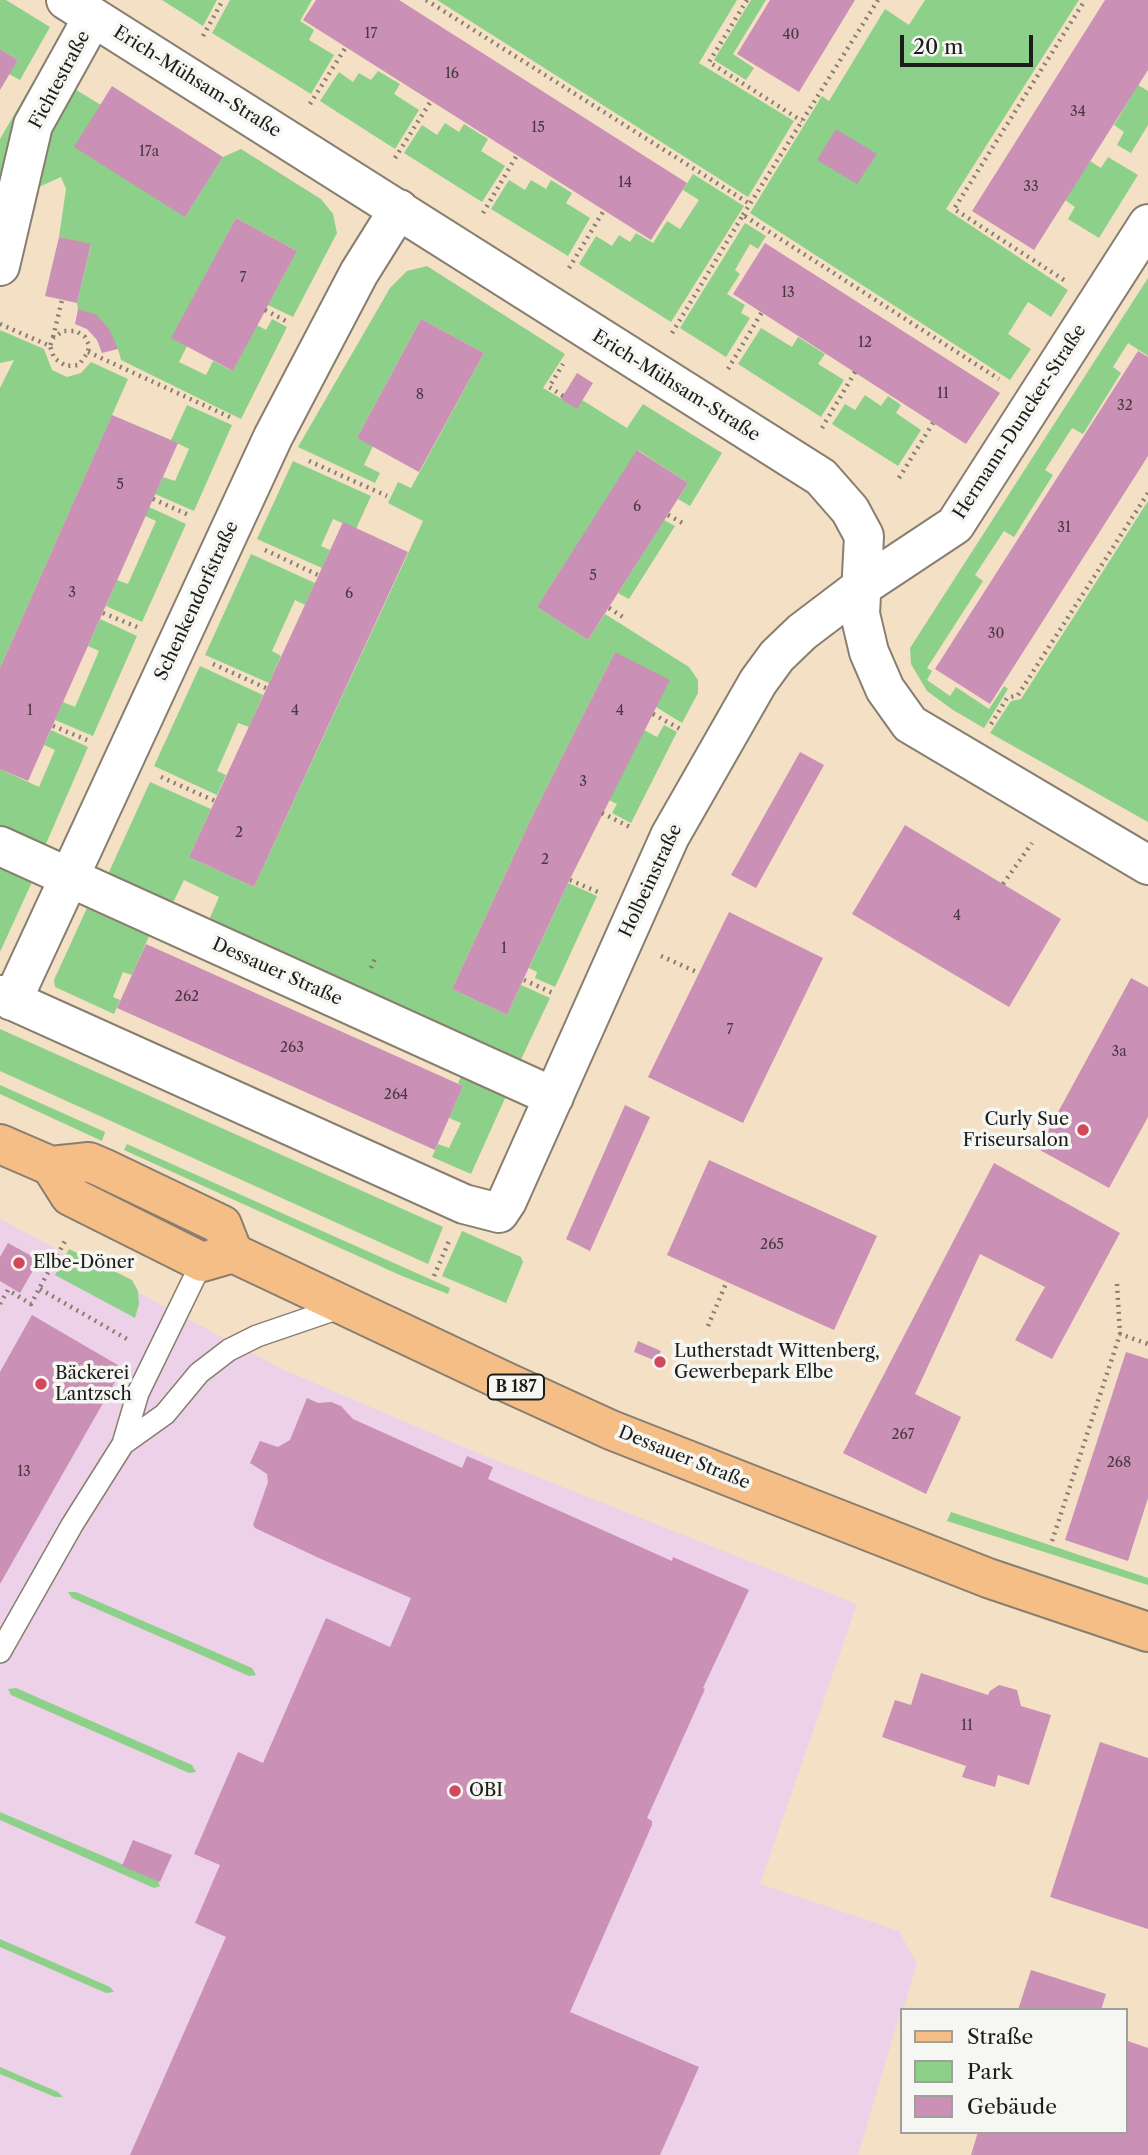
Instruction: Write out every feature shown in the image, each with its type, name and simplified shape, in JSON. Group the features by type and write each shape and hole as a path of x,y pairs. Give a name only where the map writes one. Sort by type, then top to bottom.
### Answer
{"main road":[{"path":"0,1144 51,1166 89,1162 222,1225 218,1258"},
{"name":"Dessauer Straße","path":"218,1258 345,1306 611,1430 988,1578 1148,1632"}],"street":[{"name":"Erich-Mühsam-Straße","path":"80,8 821,477 850,510 864,536 860,614 869,652 885,689 910,724 1148,864"},
{"name":"Fichtestraße","path":"0,266 33,125 80,8"},
{"name":"Schenkendorfstraße","path":"6,998 68,877 271,440 359,273 399,209"},
{"name":"Hermann-Duncker-Straße","path":"860,588 955,525 1032,401 1148,224"},
{"name":"Holbeinstraße","path":"6,998 464,1205 499,1213 507,1201 670,836 740,709 777,656 802,632 860,588"},
{"name":"Dessauer Straße","path":"0,846 554,1097"}],"lane":[{"path":"0,1652 72,1524 122,1444 138,1393 156,1356 218,1258"},
{"path":"122,1444 166,1414 199,1373 229,1349 257,1336 345,1306"}],"path":[{"path":"203,36 223,0"},
{"path":"426,0 750,204"},
{"path":"747,0 709,62 802,121"},
{"path":"671,335 878,0"},
{"path":"1086,0 954,209 1097,302"},
{"path":"309,104 346,47"},
{"path":"395,158 431,101"},
{"path":"482,214 517,155"},
{"path":"568,269 604,210"},
{"path":"743,215 1032,401"},
{"path":"53,338 63,331 76,331 85,337 89,345 88,352 79,365 66,366 54,358 50,346 62,300"},
{"path":"727,369 762,313"},
{"path":"0,324 50,346"},
{"path":"88,352 387,496"},
{"path":"821,429 855,372"},
{"path":"899,478 933,423"},
{"path":"968,760 1007,698 1018,695 1148,493"},
{"path":"668,514 686,525"},
{"path":"229,532 318,575"},
{"path":"608,608 626,619"},
{"path":"175,647 267,688"},
{"path":"123,761 215,801"},
{"path":"650,952 699,973"},
{"path":"0,1304 8,1290 31,1304 67,1238"},
{"path":"708,1326 727,1281"},
{"path":"1052,1541 1120,1334 1117,1284"},
{"path":"40,1289 156,1356"},
{"path":"1120,1334 1148,1343"}],"shaded area":[{"path":"0,1219 282,1369 480,1454 857,1604 760,1884 899,1931 917,1964 904,2008 900,2008 858,2155 0,2155"}],"green space":[{"path":"0,0 6,0 50,27 20,80 9,74 18,60 0,49"},
{"path":"162,0 217,0 203,26"},
{"path":"230,0 312,0 300,21 314,30 309,40 334,55 311,94 212,33"},
{"path":"437,0 737,0 699,63 794,121 748,197"},
{"path":"751,0 766,0 733,54 754,68 746,80 714,60"},
{"path":"925,0 1079,0 946,209 1068,290 1051,317 1028,302 1008,334 1031,349 1010,380 750,213 822,96 829,101 885,9 909,25"},
{"path":"58,39 63,42 0,204 0,139"},
{"path":"378,71 400,84 394,94 419,110 395,149 320,101 339,72 353,82 359,73 371,80"},
{"path":"1138,85 1148,91 1148,125 1131,153 1117,145 1124,132 1114,125"},
{"path":"73,88 101,105 185,217 223,157 241,149 321,199 333,214 337,233 293,317 268,305 297,251 236,218 172,338 187,346 179,362 206,375 213,361 233,371 257,325 266,330 272,319 287,327 241,419 121,360 118,349 78,309 77,303 91,245 59,237 66,189 61,177 30,191 46,126"},
{"path":"445,123 459,132 464,124 488,139 481,151 505,166 482,202 404,153 422,125 437,135"},
{"path":"1108,157 1138,175 1099,238 1068,219 1075,207 1065,200 1090,161 1101,168"},
{"path":"693,174 744,206 671,322 579,264 596,236 612,246 619,235 630,242 636,233 653,243 667,221 680,229 699,200 683,190"},
{"path":"509,180 525,190 531,180 546,189 551,180 572,193 566,203 590,218 568,256 491,209"},
{"path":"745,223 766,236 758,249 750,244 735,270 740,274 727,294 745,305 741,313 750,318 726,357 680,328"},
{"path":"427,266 565,354 543,388 577,408 582,400 627,428 643,404 722,453 690,506 678,499 688,483 638,450 537,607 588,640 605,614 689,667 698,680 698,693 682,723 656,707 615,652 531,819 452,989 507,1015 521,985 550,998 517,1068 205,929 219,897 184,880 169,911 104,883 150,782 211,809 189,857 254,887 423,521 388,503 398,482 411,488 484,353 421,319 357,438 373,446 364,465 380,473 375,483 298,447 390,288 407,271"},
{"path":"1148,278 1148,356 1128,343 1113,367 1121,373 1083,434 1072,428 1045,470 1053,475 1014,537 1004,531 975,575 983,581 927,668 932,671 927,680 950,696 956,687 989,709 1004,686 1008,689 984,728 927,691 911,664 910,648"},
{"path":"761,328 792,347 798,337 825,354 818,364 844,380 821,417 738,364"},
{"path":"0,330 44,349 52,370 67,377 81,373 91,362 128,379 0,668 0,388 14,360 0,363"},
{"path":"865,395 881,406 888,396 901,405 896,413 921,430 898,466 832,424 845,404 855,410"},
{"path":"187,405 232,425 194,511 155,494 163,477 175,481 189,449 171,440"},
{"path":"293,461 371,496 356,529 333,519 321,546 330,550 322,568 257,539"},
{"path":"1148,501 1148,822 990,733 1011,701 1021,699"},
{"path":"149,507 186,524 142,622 106,606 117,580 128,584 156,521 145,516"},
{"path":"664,520 675,526 629,599 618,593"},
{"path":"251,554 315,583 305,605 295,600 272,651 281,656 269,683 205,655"},
{"path":"100,619 137,636 93,736 55,720 63,702 75,707 99,651 88,646"},
{"path":"200,666 263,695 249,727 238,723 217,771 226,775 217,795 154,766"},
{"path":"664,725 677,732 631,823 612,813 617,804 609,800 644,730 657,737"},
{"path":"51,730 88,747 42,853 0,835 0,769 39,787 55,750 44,745"},
{"path":"0,868 32,882 0,952"},
{"path":"568,883 597,896 555,987 535,978 537,972 529,968"},
{"path":"87,908 149,936 132,975 123,972 113,997 120,1000 114,1014 55,987 54,980"},
{"path":"0,1029 443,1227 428,1264 0,1071"},
{"path":"461,1077 506,1096 471,1174 432,1157 438,1144 449,1148 461,1123 449,1118 463,1086 458,1083"},
{"path":"0,1085 105,1132 102,1141 0,1094"},
{"path":"127,1144 450,1288 448,1294 402,1276 124,1150"},
{"path":"462,1231 521,1257 523,1262 506,1303 442,1276"},
{"path":"69,1249 132,1280 138,1291 139,1304 135,1318 55,1275"},
{"path":"951,1512 1148,1578 1148,1585 947,1521"},
{"path":"68,1592 76,1592 252,1668 256,1675 249,1676 72,1598"},
{"path":"16,1688 192,1765 196,1772 189,1773 11,1695 8,1689"},
{"path":"0,1812 157,1879 160,1886 154,1888 0,1820"},
{"path":"0,1939 110,1987 114,1992 106,1993 0,1947"},
{"path":"0,2067 58,2092 63,2097 55,2097 0,2074"}],"building":[{"path":"316,0 399,0 687,183 651,240 303,20"},
{"path":"770,0 855,0 799,92 737,54"},
{"path":"1105,0 1148,0 1148,70 1034,250 972,211"},
{"path":"0,49 18,60 0,90"},
{"path":"112,86 223,157 185,217 74,147"},
{"path":"836,129 877,154 857,184 817,160"},
{"path":"236,218 297,251 233,371 171,338"},
{"path":"59,237 91,244 77,303 45,296"},
{"path":"765,243 1000,393 966,444 733,294"},
{"path":"78,309 97,315 109,329 118,349 102,353 97,340 87,329 75,324"},
{"path":"421,319 484,353 419,472 357,438"},
{"path":"1138,351 1148,357 1148,456 990,704 935,669"},
{"path":"577,373 593,383 577,409 561,399"},
{"path":"112,415 178,443 28,781 0,769 0,668"},
{"path":"637,450 688,483 588,640 537,607"},
{"path":"343,522 408,552 254,887 189,857"},
{"path":"615,652 670,680 568,883 507,1015 452,989 531,819"},
{"path":"800,752 824,765 756,888 731,875"},
{"path":"905,825 1061,919 1009,1007 852,914"},
{"path":"729,912 823,958 743,1123 648,1077"},
{"path":"146,944 463,1086 435,1150 117,1008"},
{"path":"1131,978 1148,987 1148,1117 1109,1188 1038,1149"},
{"path":"625,1105 650,1117 590,1251 566,1239"},
{"path":"709,1160 877,1236 834,1330 667,1255"},
{"path":"994,1163 1120,1233 1052,1359 1015,1340 1045,1287 980,1254 915,1394 961,1417 926,1494 843,1453"},
{"name":"Elbe-Döner","path":"8,1243 39,1260 20,1293 0,1281 0,1257"},
{"path":"32,1315 123,1368 0,1584 0,1372"},
{"path":"638,1341 661,1351 656,1361 634,1352"},
{"path":"1126,1352 1148,1359 1148,1498 1128,1561 1065,1540"},
{"name":"OBI","path":"307,1398 318,1403 331,1402 341,1406 353,1419 462,1468 467,1456 493,1467 488,1479 672,1561 673,1557 749,1590 647,1818 652,1821 652,1825 570,2012 699,2067 660,2155 130,2155 226,1937 195,1923 220,1865 194,1854 238,1752 263,1763 326,1618 390,1647 411,1598 321,1559 253,1525 268,1482 267,1474 250,1463 260,1441 278,1447 290,1440"},
{"path":"921,1673 988,1695 999,1685 1017,1690 1021,1706 1051,1715 1029,1785 998,1775 995,1787 962,1777 966,1766 882,1737 895,1700 911,1705"},
{"path":"1100,1742 1148,1758 1148,1929 1050,1897"},
{"path":"133,1840 172,1855 160,1882 122,1866"},
{"path":"1031,1970 1106,1994 1102,2008 1019,2008"},
{"path":"1127,2041 1148,2048 1148,2155 971,2155 977,2134 1127,2134"}],"place":[{"name":"Curly Sue Friseursalon","path":"1083,1130"},
{"name":"Elbe-Döner","path":"19,1263"},
{"name":"Lutherstadt Wittenberg, Gewerbepark Elbe","path":"660,1362"},
{"name":"Bäckerei Lantzsch","path":"41,1384"},
{"name":"OBI","path":"455,1791"}]}
